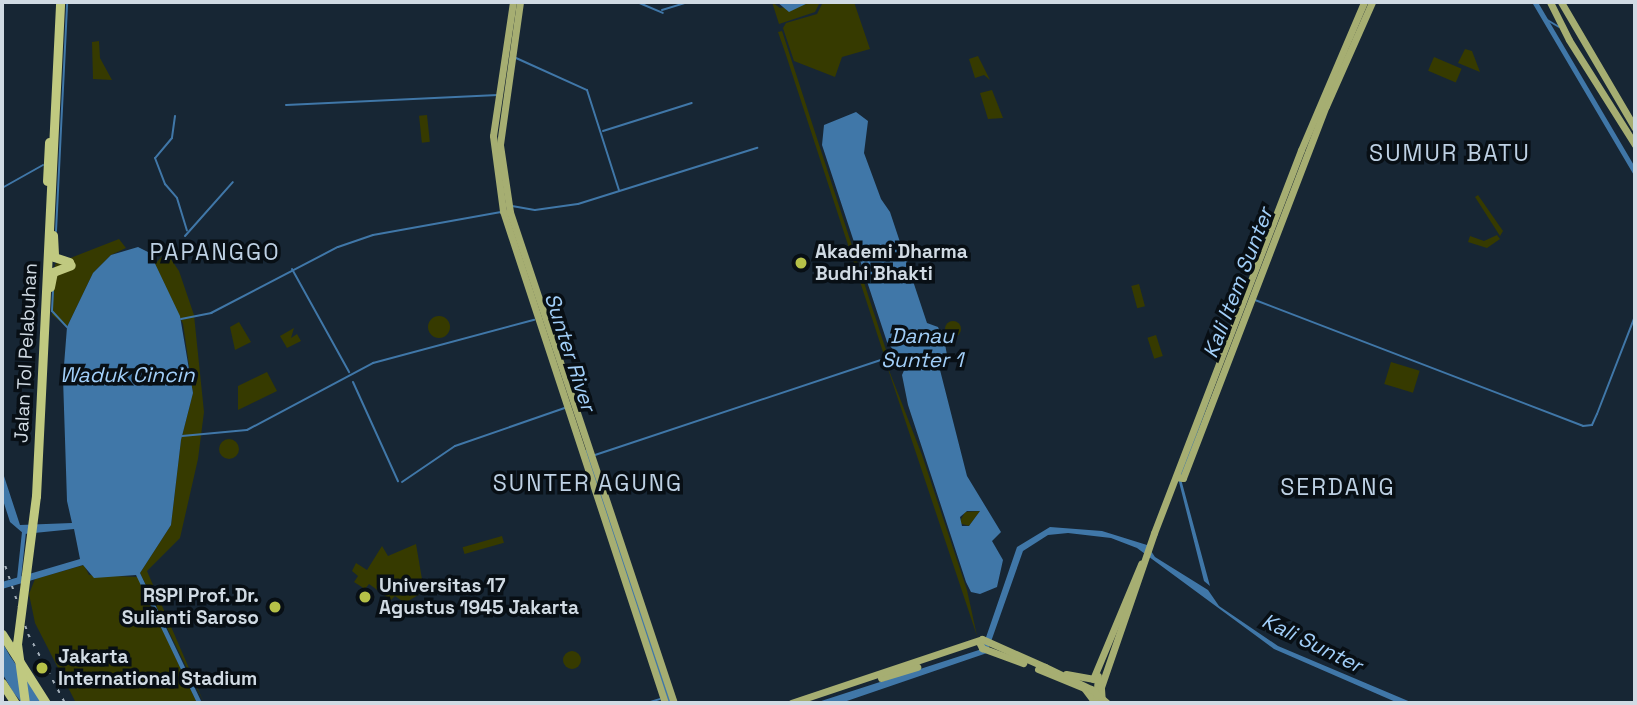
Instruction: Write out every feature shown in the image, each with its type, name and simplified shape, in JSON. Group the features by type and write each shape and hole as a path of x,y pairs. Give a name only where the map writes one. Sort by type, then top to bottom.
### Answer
{"highway":[{"name":"Jalan Tol Pelabuhan","path":"23,703 17,644 33,535 58,2"},
{"name":"Jalan Tol Pelabuhan","path":"23,703 13,637 32,498 58,2"},
{"path":"40,418 52,275 70,263 57,260 53,249 57,140 55,90"},
{"path":"3,636 46,703"},
{"path":"2,686 13,703"}],"main road":[{"path":"513,2 492,144 506,210 567,408 668,699"},
{"path":"506,210 500,145 520,2"},
{"path":"1180,478 1301,150 1364,2"},
{"path":"1130,602 1145,556 1214,396 1326,106 1373,2"},
{"path":"1552,2 1597,83 1633,136"},
{"path":"1562,2 1597,83"},
{"path":"1562,2 1609,85 1633,136"},
{"path":"1563,24 1635,122"},
{"path":"545,332 592,457 637,606"},
{"path":"1102,703 1096,682 1109,657 1145,556"},
{"path":"1095,703 1099,669 1115,641"},
{"path":"804,703 984,644 1079,683 1096,682"},
{"path":"791,703 984,644 1079,683 1095,703"},
{"path":"1099,669 1109,657"},
{"path":"1041,666 1091,689 1107,703"}],"green space":[{"path":"772,2 780,8 820,2 815,12 779,24"},
{"path":"823,2 854,2 870,49 842,57 835,77 794,61 783,28 786,23 817,14"},
{"path":"782,31 887,353 884,355 778,32"},
{"path":"99,41 100,58 112,80 93,79 92,42"},
{"path":"1465,49 1472,51 1480,72 1458,63"},
{"path":"978,56 990,80 984,75 975,78 969,59"},
{"path":"1434,57 1462,69 1456,83 1428,71"},
{"path":"992,90 1003,118 988,119 980,93"},
{"path":"427,115 430,142 422,143 419,116"},
{"path":"1478,195 1503,231 1500,236 1475,197"},
{"path":"1497,235 1500,239 1487,248 1468,242 1470,236 1484,241"},
{"path":"119,239 126,248 111,255 93,273 67,327 52,315 55,264"},
{"path":"166,252 179,271 194,315 204,412 198,459 180,538 147,571 204,703 140,573 171,525 181,440 193,393 183,324 155,264"},
{"path":"1139,284 1145,306 1137,308 1131,286"},
{"path":"439,316 447,319 450,327 447,335 439,338 431,335 428,327 431,319"},
{"path":"950,321 956,321 961,329 959,335 950,337 945,332 945,326"},
{"path":"239,322 251,342 235,350 230,327"},
{"path":"294,328 291,338 297,334 301,341 287,348 280,336"},
{"path":"1156,335 1163,356 1154,359 1147,338"},
{"path":"885,360 922,455 967,590 977,636"},
{"path":"1391,362 1420,371 1413,393 1384,384"},
{"path":"267,372 277,391 238,410 238,386"},
{"path":"229,439 236,442 239,449 236,456 229,459 222,456 219,449 222,442"},
{"path":"980,511 969,526 959,523 965,512"},
{"path":"502,536 504,543 465,554 463,547"},
{"path":"416,544 423,585 429,583 431,587 405,603 395,596 391,600 369,584 365,589 354,582 358,576 352,571 356,563 367,570 382,546 388,556"},
{"path":"84,565 89,575 138,577 197,703 76,703 35,623 29,594 35,579"},
{"path":"572,651 578,654 581,660 578,666 572,669 566,666 563,660 566,654"}],"water":[{"path":"777,2 810,2 789,12"},
{"name":"Danau Sunter 1","path":"856,112 868,121 864,153 881,199 890,212 927,323 938,327 945,344 947,355 939,366 967,476 1001,532 992,541 1003,560 997,587 980,594 971,592 966,582 908,405 902,375 906,366 887,342 822,145 824,125","holes":["967,511 980,511 969,526 962,526 960,517"]},
{"name":"Waduk Cincin","path":"138,247 150,253 180,316 193,393 181,440 171,525 140,573 202,703 197,703 136,575 94,578 83,565 2,589 2,582 80,559 74,529 24,534 10,522 2,497 2,470 20,525 72,523 67,501 63,378 67,327 93,273 111,255"},
{"path":"1259,262 1181,479 1210,586 1204,581 1178,478"},
{"path":"1050,527 1102,531 1147,545 1155,557 1208,590 1219,606 1278,646 1413,703 1398,703 1274,649 1137,548 1111,538 1068,533 1048,535 1023,551 987,653 841,703 815,703 982,649 1017,547"},
{"path":"2,642 43,703 22,703 13,692 2,673"}],"waterway":[{"path":"56,231 67,2"},
{"path":"637,2 663,13"},
{"path":"662,10 688,2"},
{"path":"1535,2 1635,172"},
{"path":"1544,18 1559,27"},
{"path":"516,58 587,90 619,190"},
{"path":"286,105 498,95"},
{"path":"603,131 692,103"},
{"path":"175,116 172,138 155,158 165,184 177,198 187,231"},
{"path":"512,206 535,210 578,204 757,148"},
{"path":"2,188 43,165"},
{"path":"185,236 233,182"},
{"path":"181,319 211,313 338,247 373,235 501,212"},
{"path":"292,269 349,372"},
{"path":"53,291 52,311 67,327"},
{"name":"Kali Item Sunter","path":"1255,300 1583,426 1592,425 1635,316"},
{"path":"182,436 247,430 373,363 534,320"},
{"path":"595,455 896,355"},
{"path":"353,382 398,481"},
{"path":"402,482 455,446 565,408"},
{"name":"Sunter River","path":"586,452 670,703"},
{"path":"19,579 24,532"},
{"path":"647,703 660,699"}],"railway":[{"path":"2,556 28,634 65,703"}],"place":[{"name":"Akademi Dharma Budhi Bhakti","path":"801,263"},
{"name":"Universitas 17 Agustus 1945 Jakarta","path":"365,597"},
{"name":"RSPI Prof. Dr. Sulianti Saroso","path":"275,607"},
{"name":"Jakarta International Stadium","path":"42,668"}],"district":[{"name":"SUMUR BATU","path":"1450,153"},
{"name":"PAPANGGO","path":"215,252"},
{"name":"SUNTER AGUNG","path":"588,483"},
{"name":"SERDANG","path":"1338,487"}],"water label":[{"name":"Kali Sunter","path":"1312,643"}]}
